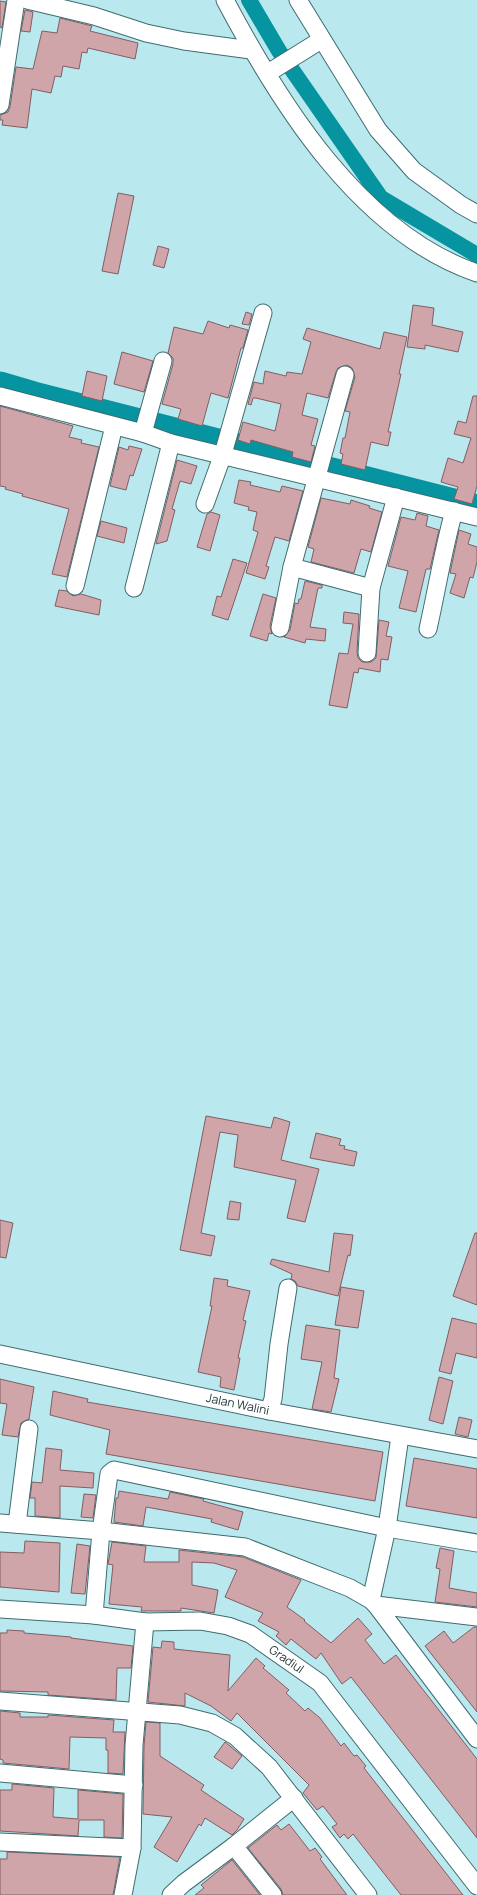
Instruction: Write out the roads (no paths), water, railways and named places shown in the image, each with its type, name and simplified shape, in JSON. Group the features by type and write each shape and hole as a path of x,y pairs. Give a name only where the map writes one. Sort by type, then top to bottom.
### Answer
{"street":[{"path":"0,106 16,0"},
{"path":"27,0 94,16 146,33 184,41 251,50"},
{"path":"225,0 251,50 271,71 298,123 361,198 411,240 457,266 477,273"},
{"path":"298,0 316,43 378,130 414,171 477,214"},
{"path":"271,71 316,43"},
{"path":"205,504 225,447 264,313"},
{"path":"145,427 163,361"},
{"path":"280,628 292,567 345,375"},
{"path":"0,396 114,426 145,427 171,443 225,447 318,472 396,497 454,511 476,514"},
{"path":"75,586 114,426"},
{"path":"134,588 171,443"},
{"path":"367,653 371,588 396,497"},
{"path":"428,629 444,560 444,547 454,511"},
{"path":"292,567 371,588"},
{"path":"269,1411 273,1400 279,1344 288,1288"},
{"name":"Jalan Walini","path":"0,1354 269,1411 400,1436 477,1448"},
{"path":"17,1524 29,1428"},
{"path":"373,1603 387,1528 400,1436"},
{"path":"94,1615 101,1531 109,1474 114,1470 387,1528 477,1543"},
{"path":"0,1523 101,1531 245,1546 350,1588 373,1603 477,1739"},
{"path":"373,1603 477,1617"},
{"name":"Gradiul","path":"0,1610 94,1615 145,1622 200,1622 228,1626 250,1634 320,1683 477,1886"},
{"path":"123,1895 132,1848 136,1712 141,1678 145,1622"},
{"path":"0,1701 180,1715 212,1723 235,1736 269,1767 368,1895"},
{"path":"0,1773 134,1785"},
{"path":"171,1895 188,1889 234,1846 294,1798"},
{"path":"0,1842 132,1848"},
{"path":"234,1846 273,1895"}],"waterway":[{"path":"249,0 279,51 381,198 477,255"},
{"path":"0,385 477,508"}]}
